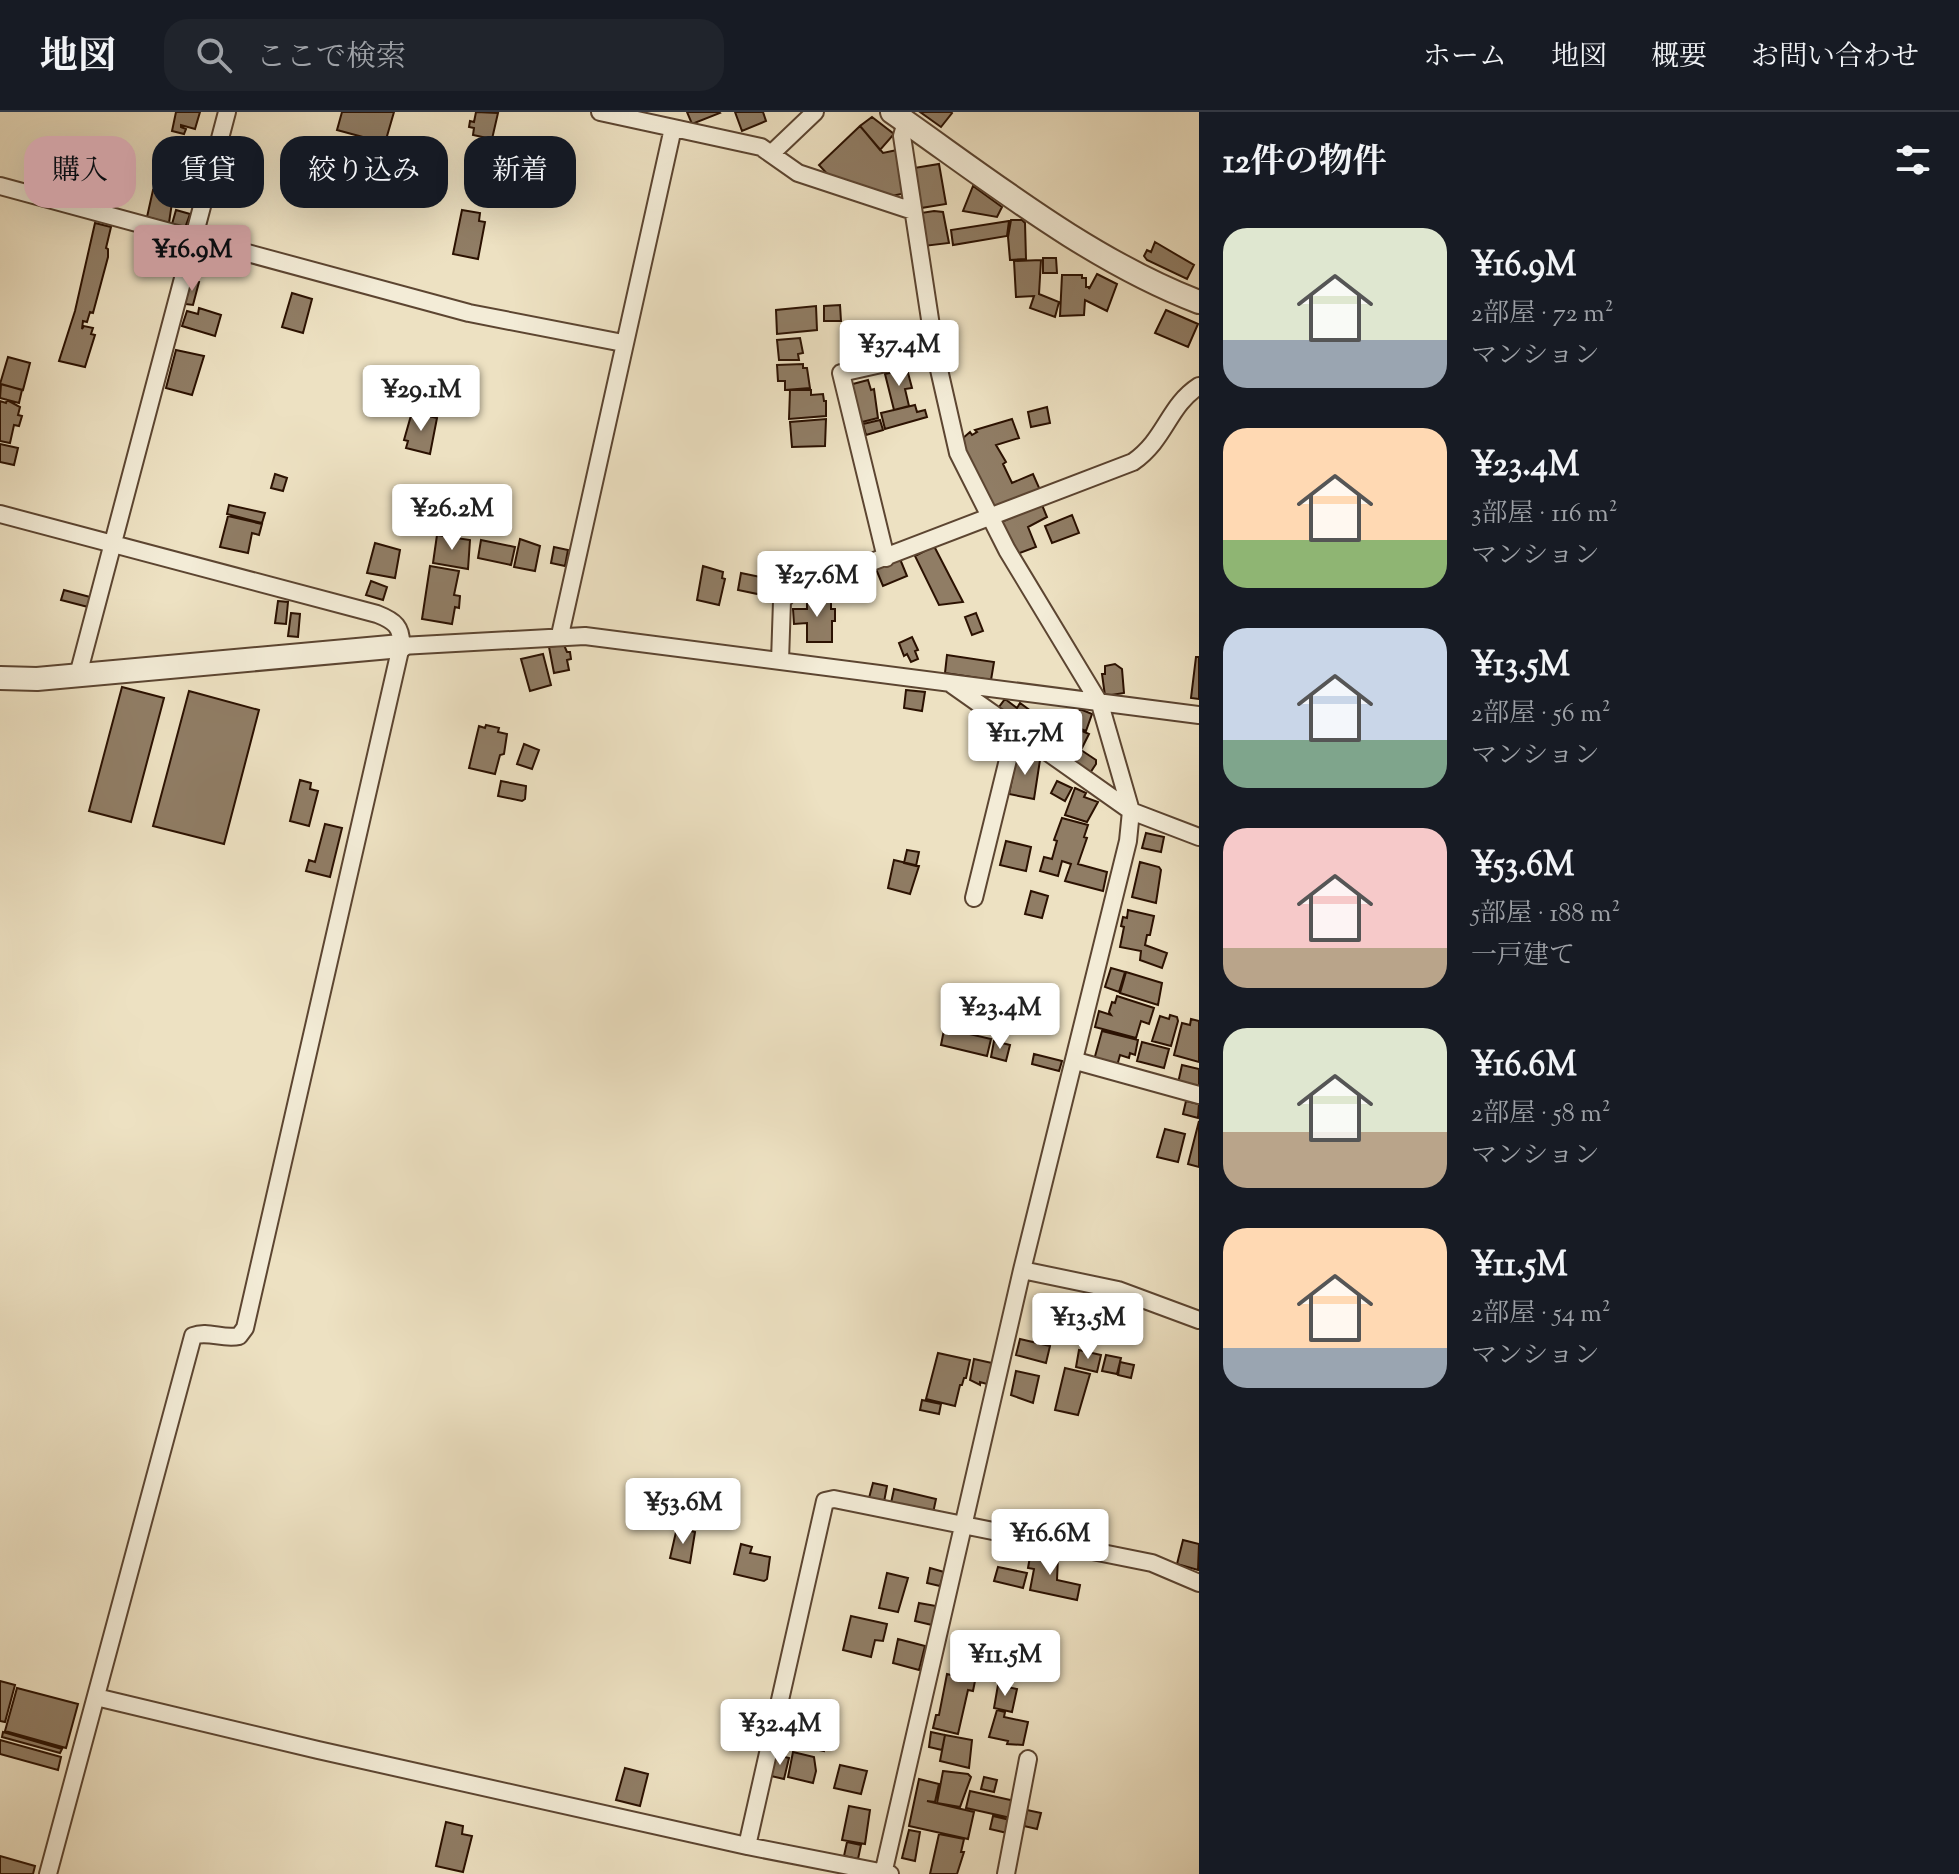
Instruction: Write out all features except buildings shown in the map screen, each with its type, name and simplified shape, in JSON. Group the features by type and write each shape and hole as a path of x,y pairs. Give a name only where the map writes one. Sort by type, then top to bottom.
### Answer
{"street":[{"path":"78,675 227,112"},
{"path":"600,112 761,147 798,173 913,211"},
{"path":"772,153 815,112"},
{"path":"96,1697 747,1846 885,1873 1022,1270 1128,841 1131,811 1100,704 990,519 958,453 935,352 899,117"},
{"path":"899,117 1052,223 1158,284 1199,302"},
{"path":"560,635 673,128"},
{"path":"0,186 469,313 623,343"},
{"path":"886,558 841,373 935,352"},
{"path":"780,661 782,601 788,594 1133,462 1149,451 1185,395 1199,386"},
{"path":"0,514 377,614 396,623 401,633 401,646 352,869 294,1104 245,1328 239,1336 228,1339 201,1332 193,1336 48,1874"},
{"path":"0,678 37,679 560,635 1199,715"},
{"path":"950,683 1131,811 1199,837"},
{"path":"974,898 1015,731"},
{"path":"1076,1061 1199,1095"},
{"path":"1022,1270 1118,1290 1199,1320"},
{"path":"747,1846 825,1501 834,1499 1152,1563 1199,1583"},
{"path":"1006,1874 1028,1759"}]}
